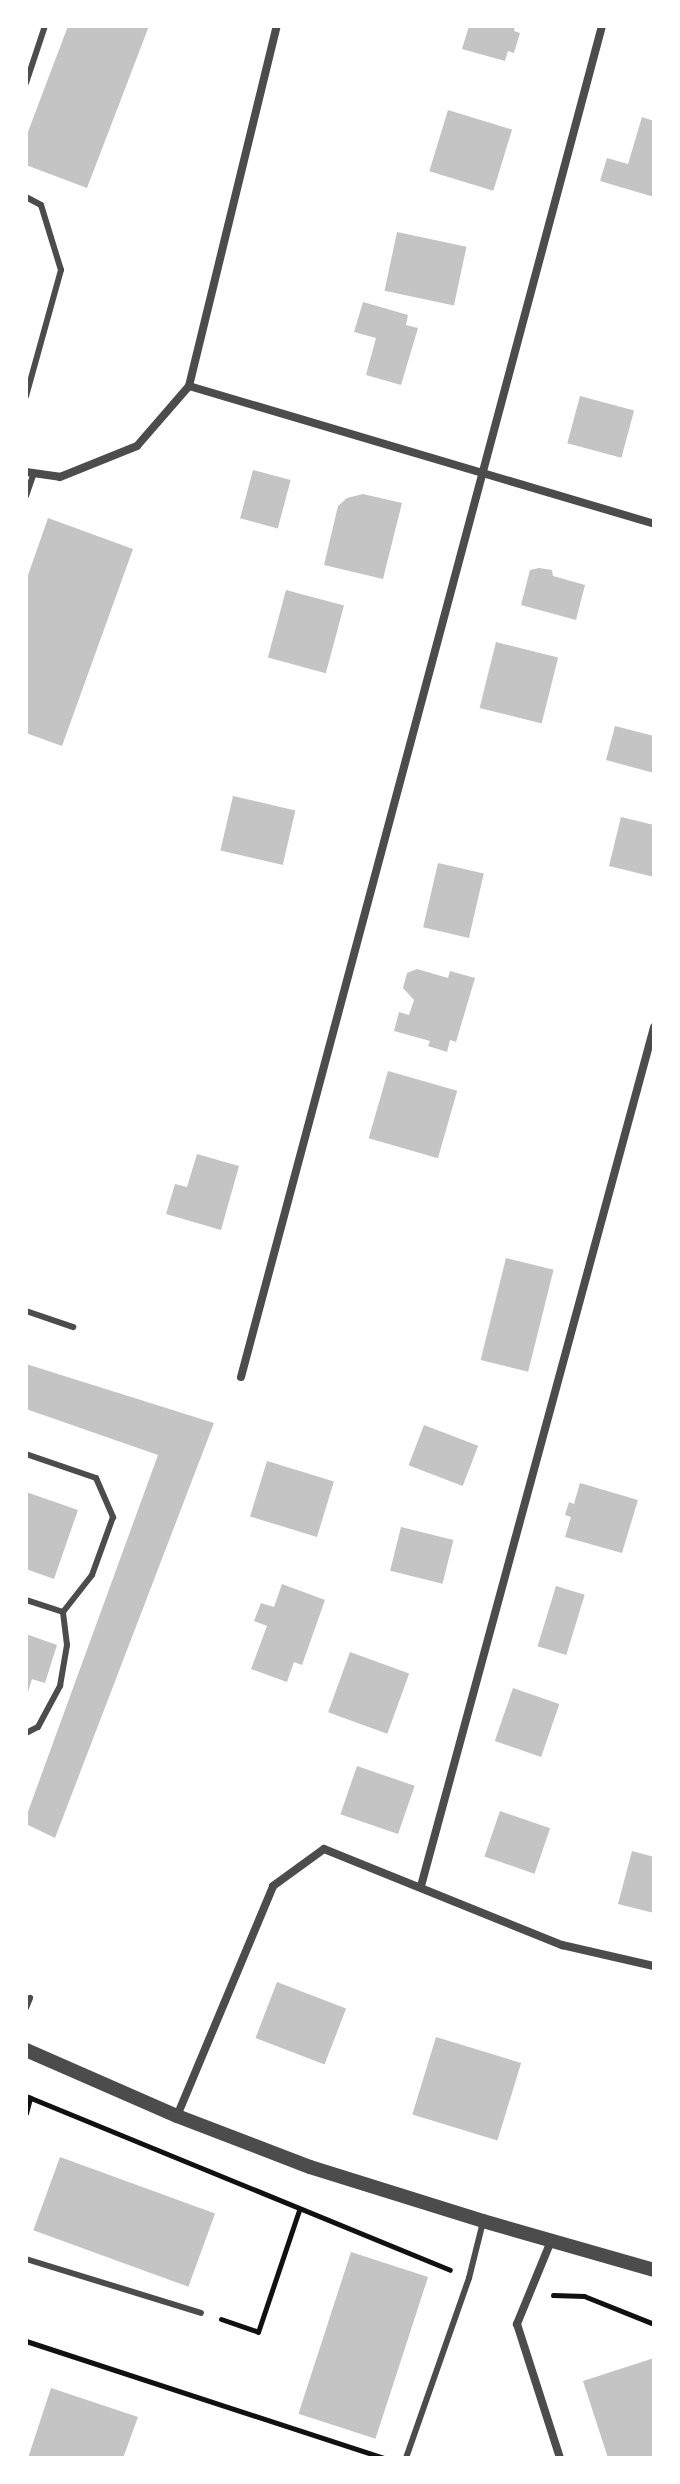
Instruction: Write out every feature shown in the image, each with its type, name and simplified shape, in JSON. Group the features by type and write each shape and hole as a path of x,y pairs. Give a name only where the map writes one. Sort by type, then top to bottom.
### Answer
{"street":[{"path":"30,473 60,477 137,446 189,386 277,26"},
{"path":"241,1377 602,26"},
{"path":"189,386 480,475 654,524"},
{"path":"421,1886 654,1027"},
{"path":"177,2116 273,1886 324,1849 562,1945 654,1966"},
{"path":"26,2050 177,2116 310,2167 654,2270"},
{"path":"551,2241 517,2324 560,2458"}],"lane":[{"path":"26,83 45,26"},
{"path":"26,197 41,205 61,270 26,396"},
{"path":"26,496 30,473"},
{"path":"26,1311 73,1327"},
{"path":"26,1454 96,1478 113,1517 92,1575 63,1612 67,1645 60,1686 38,1727 26,1733"},
{"path":"26,1600 63,1612"},
{"path":"26,2008 30,1998"},
{"path":"406,2458 469,2278 483,2221"},
{"path":"26,2259 201,2313"}],"path":[{"path":"26,2113 28,2097 469,2278"},
{"path":"201,2313 258,2332 299,2210"},
{"path":"529,2294 584,2296 654,2324"},
{"path":"26,2341 384,2458"}],"building":[{"path":"68,26 149,26 87,188 26,165 26,137"},
{"path":"469,26 515,26 514,31 520,33 514,53 508,51 505,61 462,49"},
{"path":"448,110 512,130 493,191 429,171"},
{"path":"642,117 654,121 654,197 600,181 607,158 628,164"},
{"path":"397,232 466,247 454,305 385,291"},
{"path":"363,302 408,315 406,325 418,328 401,385 366,375 376,338 354,332"},
{"path":"580,396 634,410 621,458 567,443"},
{"path":"253,470 291,480 278,528 240,518"},
{"path":"363,494 402,503 383,579 324,565 338,506 347,498"},
{"path":"48,518 133,549 62,746 26,733 26,581"},
{"path":"530,570 552,570 553,576 585,585 576,620 521,605"},
{"path":"286,590 344,606 326,673 268,658"},
{"path":"496,642 558,657 542,723 480,708"},
{"path":"615,726 654,736 654,773 606,760"},
{"path":"233,796 295,810 283,865 220,851"},
{"path":"621,817 654,825 654,877 609,866"},
{"path":"438,863 484,874 469,938 423,927"},
{"path":"417,969 448,978 450,971 475,978 456,1042 450,1040 447,1052 428,1046 430,1041 394,1031 399,1012 409,1015 414,1000 403,988 407,973"},
{"path":"388,1071 457,1091 438,1158 369,1138"},
{"path":"197,1154 239,1166 221,1230 166,1214 175,1184 187,1187"},
{"path":"506,1258 554,1270 528,1372 481,1360"},
{"path":"26,1364 214,1423 55,1838 26,1824 26,1817 158,1455 26,1409"},
{"path":"424,1425 478,1446 463,1486 409,1465"},
{"path":"267,1461 334,1481 317,1537 250,1516"},
{"path":"580,1483 638,1500 622,1553 565,1537 571,1517 565,1515 569,1502 574,1504"},
{"path":"26,1492 78,1510 54,1579 26,1569"},
{"path":"401,1527 453,1540 443,1584 390,1571"},
{"path":"282,1584 325,1600 302,1665 294,1662 287,1682 251,1669 267,1626 254,1621 261,1603 274,1607"},
{"path":"556,1586 585,1595 566,1655 538,1646"},
{"path":"26,1634 57,1645 45,1683 32,1679 27,1695"},
{"path":"350,1652 409,1674 387,1734 328,1712"},
{"path":"513,1688 559,1704 541,1757 495,1741"},
{"path":"357,1766 415,1786 398,1834 340,1814"},
{"path":"500,1811 550,1828 534,1874 484,1856"},
{"path":"632,1851 654,1857 654,1913 618,1904"},
{"path":"277,1982 346,2009 325,2065 255,2038"},
{"path":"436,2037 521,2063 497,2140 412,2114"},
{"path":"60,2157 215,2213 188,2287 33,2230"},
{"path":"351,2252 428,2277 376,2439 298,2414"},
{"path":"654,2358 654,2458 608,2458 583,2381"},
{"path":"51,2388 138,2417 123,2458 28,2458"}]}
